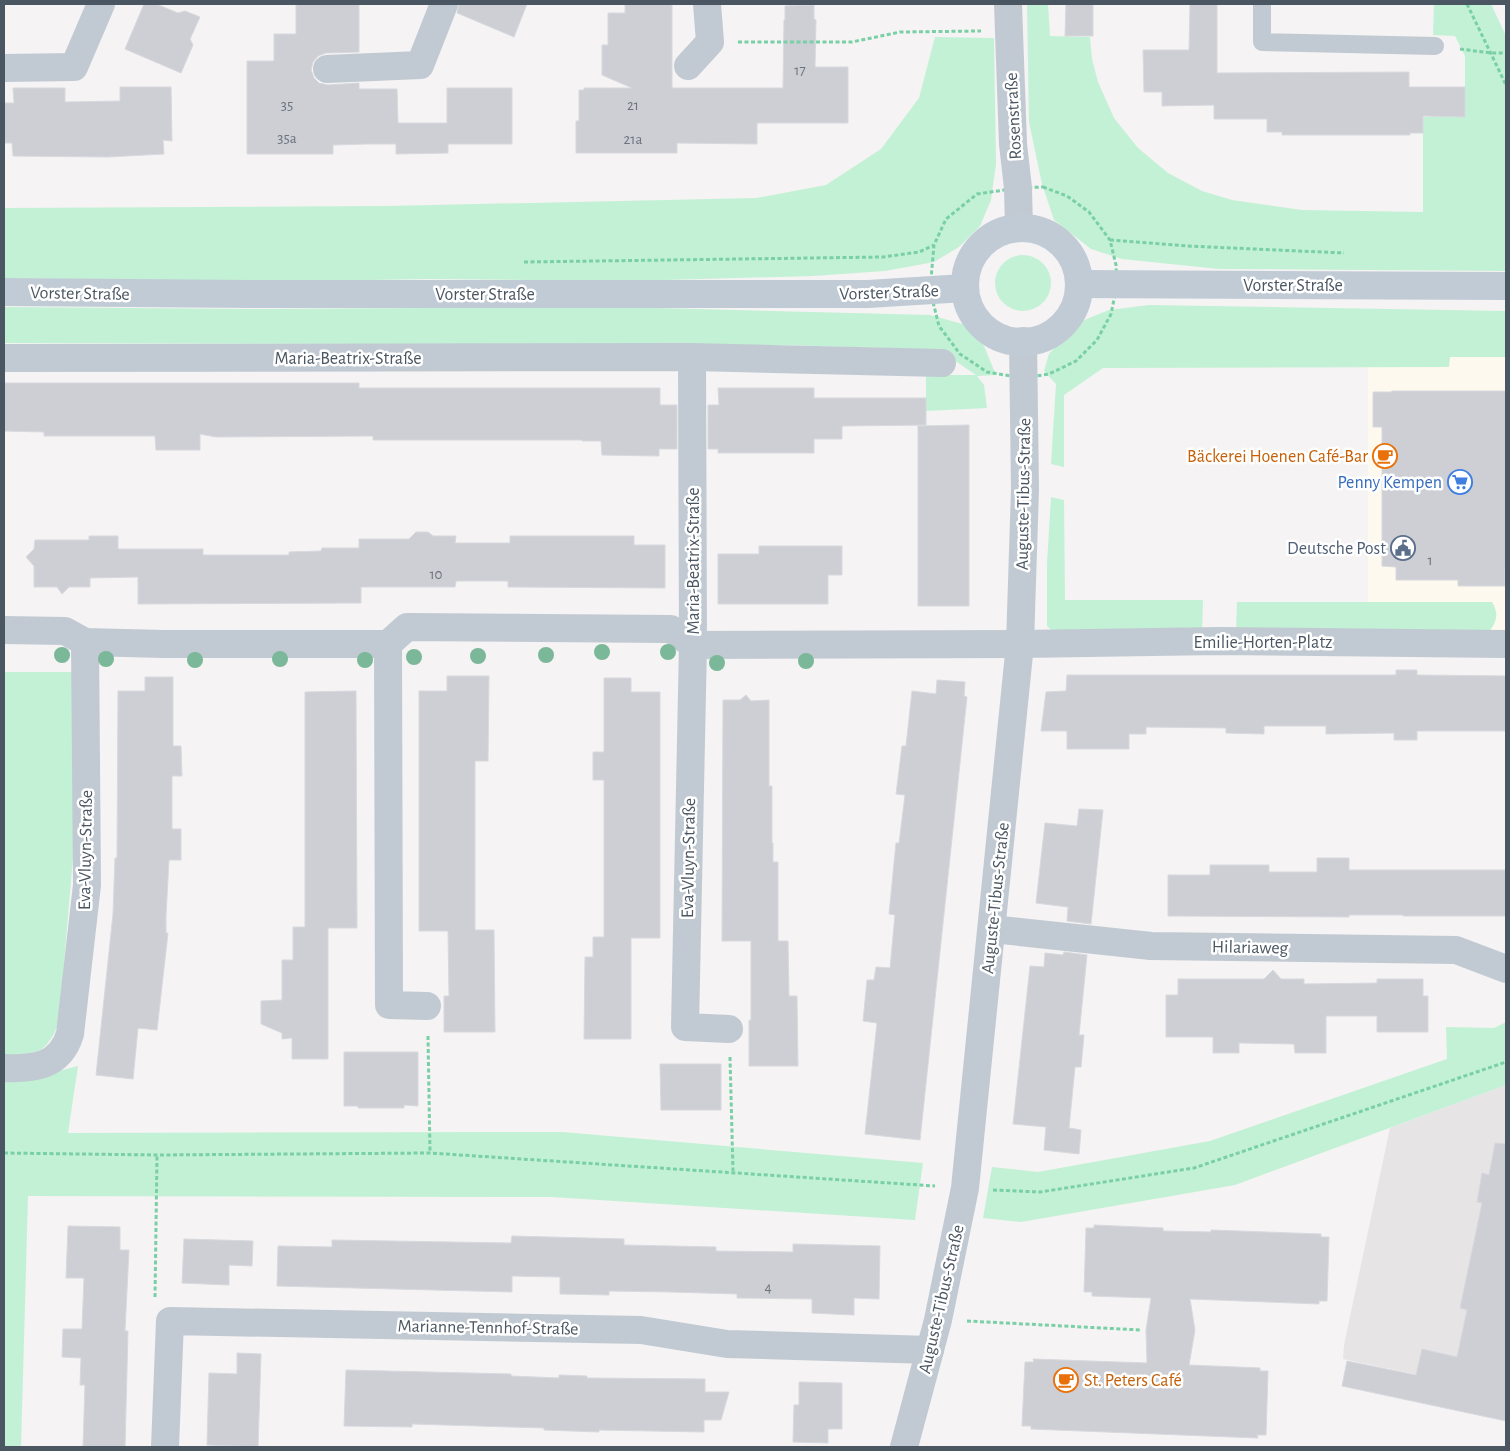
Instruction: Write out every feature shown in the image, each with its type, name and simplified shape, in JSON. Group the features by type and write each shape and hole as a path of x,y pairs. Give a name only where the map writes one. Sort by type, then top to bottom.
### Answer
{"main road":[{"path":"1019,228 1037,230 1054,237 1067,250 1076,266 1079,284 1077,302 1068,318 1056,330 1040,339 1023,342 1006,339 990,332 973,313 965,288 969,266 979,247 991,237 1004,231 1019,228"},
{"name":"Vorster Straße","path":"1079,284 1506,286"},
{"name":"Vorster Straße","path":"4,292 868,294 965,288"}],"street":[{"path":"4,68 74,67 101,4"},
{"path":"327,69 420,64 444,4"},
{"path":"688,66 710,42 707,4"},
{"name":"Rosenstraße","path":"1008,4 1013,144 1018,188 1019,228"},
{"name":"Auguste-Tibus-Straße","path":"904,1447 938,1320 965,1188 1020,644 1025,489 1023,342"},
{"name":"Maria-Beatrix-Straße","path":"4,358 692,358 942,363"},
{"name":"Maria-Beatrix-Straße","path":"692,358 693,644"},
{"path":"4,630 65,631 85,642 164,644 388,644 407,627 671,629 693,644 1020,644"},
{"name":"Emilie-Horten-Platz","path":"1020,644 1218,641 1506,644"},
{"name":"Eva-Vluyn-Straße","path":"4,1068 22,1068 51,1061 60,1054 70,1034 87,885 85,642"},
{"path":"388,644 389,1005 427,1006"},
{"name":"Eva-Vluyn-Straße","path":"693,644 685,1027 729,1030"},
{"name":"Hilariaweg","path":"992,929 1151,946 1456,950 1506,969"},
{"path":"165,1447 170,1321"},
{"name":"Marianne-Tennhof-Straße","path":"170,1321 632,1330 727,1344 930,1350"}],"lane":[{"path":"1262,4 1262,42 1435,46"}],"path":[{"path":"1467,4 1506,85"},
{"path":"710,42 852,42 900,32 1009,31"},
{"path":"1435,46 1491,53 1506,52"},
{"path":"1110,240 1187,246 1347,253"},
{"path":"521,262 883,257 918,252 934,244"},
{"path":"427,1006 430,1153"},
{"path":"729,1030 733,1172"},
{"path":"4,1153 157,1155 430,1153 1040,1192 1194,1168 1506,1062"},
{"path":"157,1155 154,1295 157,1312 170,1321"},
{"path":"938,1320 1142,1330"}],"shaded area":[{"path":"1450,357 1506,357 1506,632 1489,632 1492,602 1368,602 1368,366 1449,367"},
{"path":"1506,1085 1506,1393 1343,1359 1344,1345 1390,1128"}],"green space":[{"path":"1027,4 1048,4 1050,36 1090,37 1092,59 1098,82 1114,118 1138,148 1168,173 1202,191 1232,200 1302,210 1423,212 1423,117 1465,116 1465,56 1455,36 1433,35 1434,4 1491,4 1506,36 1506,271 1219,269 1122,259 1091,249 1054,220 1042,184 1029,122"},
{"path":"935,37 994,38 996,164 991,200 980,226 959,247 934,262 885,271 813,276 628,281 427,279 253,282 4,278 4,208 388,206 756,198 826,185 881,149 919,98"},
{"path":"1018,255 1028,255 1043,263 1049,272 1051,283 1049,294 1043,303 1028,311 1018,311 1007,306 1000,299 995,288 995,278 1000,267 1007,260"},
{"path":"1149,305 1506,311 1506,357 1450,357 1449,367 1103,368 1064,395 1064,467 1051,464 1056,384 1044,371 1049,354 1077,323 1109,310"},
{"path":"4,307 257,309 619,307 930,315 966,325 984,346 996,375 977,376 984,385 987,408 926,411 926,375 976,375 943,350 787,345 4,343"},
{"path":"1051,497 1064,500 1065,600 1203,600 1202,632 1054,632 1047,626 1047,564"},
{"path":"1237,602 1492,602 1496,610 1496,617 1489,632 1236,632"},
{"path":"4,672 75,672 73,857 59,1023 49,1041 39,1051 4,1055"},
{"path":"1506,1022 1506,1085 1235,1185 1021,1222 983,1218 992,1167 1038,1172 1210,1141 1447,1059 1446,1027 1494,1028"},
{"path":"78,1066 68,1133 562,1132 923,1163 915,1220 552,1197 28,1196 21,1447 4,1447 4,1078 28,1079"}],"building":[{"path":"144,4 156,4 178,13 185,11 200,17 190,39 193,45 181,73 125,49"},
{"path":"296,4 359,4 359,52 326,53 318,56 313,62 311,70 314,78 319,83 328,85 359,83 359,89 397,89 398,123 447,123 447,88 512,88 512,144 448,144 448,153 396,154 396,144 365,144 333,145 333,154 247,154 247,61 274,61 274,34 296,34"},
{"path":"459,4 527,4 514,37 457,13"},
{"path":"625,4 672,4 672,88 783,88 785,6 814,5 814,19 816,20 815,67 848,67 848,123 757,123 757,144 677,143 677,153 576,153 576,121 579,121 579,90 584,90 584,88 632,88 602,75 602,45 608,45 608,13 625,13"},
{"path":"1066,4 1093,4 1093,36 1065,36"},
{"path":"1190,4 1217,4 1217,73 1409,72 1409,87 1465,87 1465,117 1423,116 1423,133 1410,133 1410,135 1282,135 1282,132 1267,132 1267,119 1214,119 1214,105 1162,106 1162,92 1144,92 1143,50 1189,50"},
{"path":"120,87 171,87 172,141 163,140 164,154 108,157 13,156 12,143 4,143 4,103 14,103 13,88 65,88 65,102 120,101"},
{"path":"4,383 359,383 359,388 660,388 660,405 677,405 677,449 659,449 659,456 602,455 601,441 582,440 373,440 373,436 216,437 200,434 200,450 156,450 155,436 44,436 44,432 4,431"},
{"path":"718,388 814,388 814,398 926,398 926,425 842,426 842,439 814,439 814,453 718,453 718,449 708,449 708,405 719,405"},
{"path":"1506,391 1505,586 1458,586 1458,580 1396,580 1396,567 1382,566 1382,427 1373,427 1373,392"},
{"path":"969,425 969,606 918,606 918,426"},
{"path":"416,532 428,532 433,536 456,536 455,543 510,543 510,536 634,536 634,545 665,545 665,588 508,587 508,581 456,581 455,587 361,587 361,603 138,604 138,577 90,578 90,587 69,587 62,594 57,587 34,587 34,566 26,557 34,549 35,540 89,540 89,536 118,536 118,549 203,549 203,555 289,555 289,552 321,551 322,548 359,548 359,539 409,539"},
{"path":"759,546 842,546 842,575 828,575 828,604 718,604 718,554 759,554"},
{"path":"1396,670 1417,670 1417,675 1506,676 1506,731 1417,731 1417,740 1394,740 1394,733 1326,734 1326,726 1264,726 1264,734 1226,733 1226,728 1146,727 1146,734 1129,734 1129,749 1067,749 1067,731 1041,731 1046,692 1066,691 1067,675 1396,675"},
{"path":"447,676 489,676 488,761 475,761 475,930 494,930 495,1032 444,1032 444,996 449,996 448,931 419,931 419,691 447,691"},
{"path":"145,677 173,677 173,746 181,746 182,776 172,776 172,829 181,829 181,860 169,860 166,915 166,933 168,933 157,1030 138,1028 133,1079 96,1075 113,914 115,858 117,858 118,691 145,691"},
{"path":"604,678 631,678 631,692 660,692 660,938 631,938 631,1039 584,1039 585,957 593,957 593,937 604,937 604,780 593,780 593,752 604,752"},
{"path":"937,680 965,682 964,696 967,697 920,1140 865,1134 877,1023 863,1021 867,980 874,980 876,967 890,968 895,915 889,914 896,843 899,843 905,795 896,794 902,746 906,746 912,691 936,694"},
{"path":"356,691 357,928 328,928 328,1059 292,1059 292,1038 282,1039 282,1033 261,1024 261,1001 282,1000 282,960 293,960 293,927 305,927 305,692"},
{"path":"746,695 751,701 769,700 769,786 772,786 773,862 778,862 778,941 788,941 789,996 797,996 798,1066 749,1066 751,941 722,941 723,700 740,700"},
{"path":"1079,809 1103,810 1091,924 1067,921 1068,907 1036,903 1045,823 1077,826"},
{"path":"1317,858 1349,858 1349,870 1506,870 1506,916 1168,916 1168,875 1210,875 1210,865 1269,865 1269,872 1317,872"},
{"path":"1064,952 1087,955 1079,1035 1084,1035 1081,1067 1075,1067 1069,1128 1081,1130 1079,1154 1044,1150 1046,1127 1013,1124 1030,966 1044,967 1045,953 1063,955"},
{"path":"1273,970 1281,979 1304,979 1304,984 1377,983 1377,979 1423,979 1423,996 1428,996 1428,1032 1377,1032 1377,1016 1326,1016 1326,1053 1295,1053 1294,1044 1239,1043 1239,1053 1213,1053 1213,1037 1166,1037 1166,995 1178,995 1178,979 1264,979"},
{"path":"344,1052 418,1052 418,1106 404,1105 404,1108 358,1108 358,1106 344,1106"},
{"path":"660,1064 721,1064 721,1110 661,1110"},
{"path":"1495,1143 1506,1144 1506,1421 1342,1386 1347,1361 1416,1375 1422,1349 1457,1357 1467,1310 1460,1308 1482,1203 1477,1202 1482,1173 1489,1175"},
{"path":"1094,1225 1163,1228 1163,1231 1211,1232 1211,1230 1321,1234 1321,1237 1329,1237 1327,1301 1319,1301 1319,1304 1190,1299 1195,1330 1189,1365 1260,1368 1260,1371 1268,1371 1266,1435 1257,1435 1258,1438 1031,1429 1031,1426 1022,1426 1025,1362 1034,1362 1033,1359 1147,1363 1146,1330 1151,1298 1092,1296 1092,1292 1084,1292 1086,1228 1094,1228"},
{"path":"68,1226 120,1227 120,1250 129,1250 125,1331 128,1331 125,1447 83,1447 85,1385 80,1385 81,1358 62,1357 63,1329 82,1329 84,1278 66,1278"},
{"path":"512,1236 624,1239 624,1245 716,1247 716,1251 793,1252 793,1244 880,1246 879,1299 854,1298 854,1315 812,1313 812,1299 737,1298 737,1294 671,1292 609,1291 609,1295 560,1294 560,1277 512,1276 512,1292 277,1286 278,1246 332,1247 332,1240 511,1243"},
{"path":"184,1239 253,1241 252,1266 229,1265 229,1285 182,1283"},
{"path":"237,1353 261,1354 258,1447 207,1445 209,1373 237,1374"},
{"path":"346,1370 511,1374 511,1376 559,1378 559,1375 587,1376 587,1378 705,1379 705,1392 729,1392 721,1420 704,1420 704,1432 599,1430 599,1432 544,1430 544,1428 412,1424 412,1427 344,1426"},
{"path":"799,1382 842,1383 842,1429 828,1429 828,1443 793,1442 794,1405 799,1405"}],"place":[{"name":"Bäckerei Hoenen Café-Bar","path":"1385,456"},
{"name":"Penny Kempen","path":"1460,482"},
{"name":"Deutsche Post","path":"1403,548"},
{"name":"St. Peters Café","path":"1066,1380"}]}
